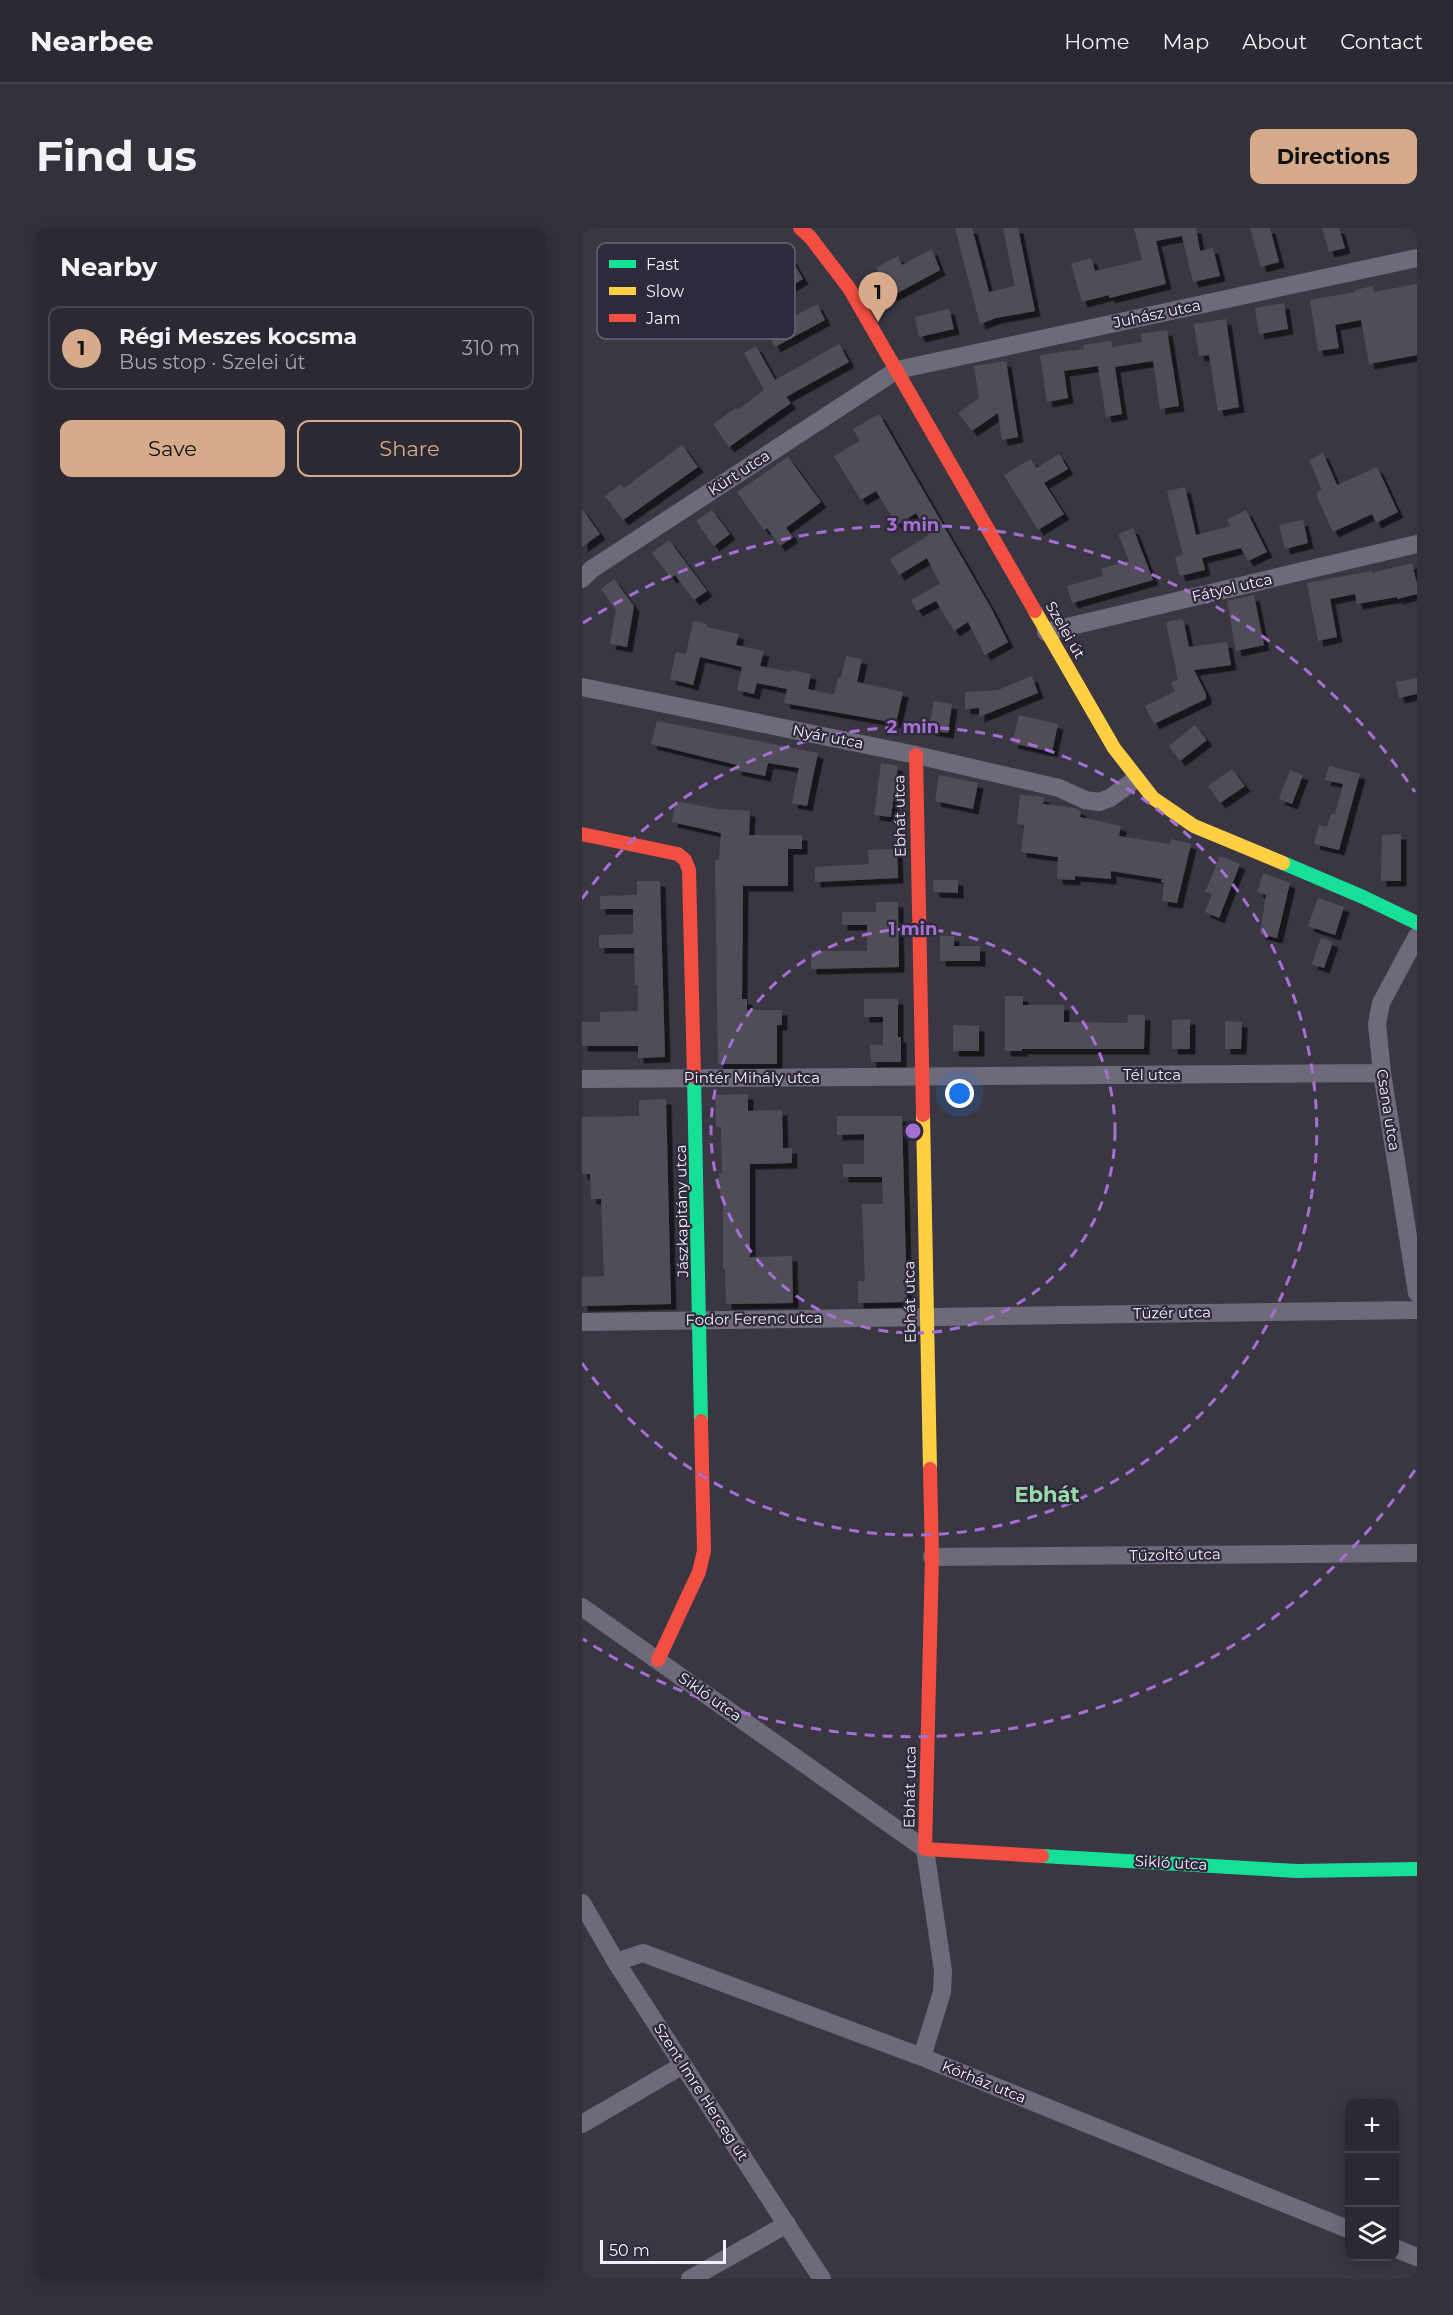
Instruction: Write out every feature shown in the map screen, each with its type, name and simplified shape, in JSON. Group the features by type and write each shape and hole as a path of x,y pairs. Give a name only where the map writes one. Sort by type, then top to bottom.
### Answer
{"street":[{"name":"Szelei út","path":"811,231 849,288 1046,632 1114,748 1136,779 1168,809 1199,828 1374,901 1417,922"},
{"name":"Juhász utca","path":"897,370 1417,258"},
{"name":"Kürt utca","path":"582,579 592,569 897,370"},
{"name":"Fátyol utca","path":"1046,632 1417,544"},
{"name":"Nyár utca","path":"582,687 916,755 1059,788 1085,800 1099,802 1110,798 1136,779"},
{"name":"Ebhát utca","path":"916,755 932,1557 926,1849"},
{"name":"Jászkapitány utca","path":"582,834 678,854 685,860 689,870 701,1320 704,1551 699,1572 658,1660"},
{"name":"Csana utca","path":"1417,936 1381,1003 1377,1024 1382,1073 1417,1293"},
{"name":"Tél utca","path":"921,1077 1382,1073"},
{"name":"Pintér Mihály utca","path":"582,1079 921,1077"},
{"name":"Tüzér utca","path":"927,1316 1417,1310"},
{"name":"Fodor Ferenc utca","path":"582,1322 927,1316"},
{"name":"Tűzoltó utca","path":"932,1557 1417,1553"},
{"name":"Sikló utca","path":"582,1607 926,1849 1297,1871 1417,1869"},
{"path":"922,2057 942,1992 943,1971 926,1849"},
{"name":"Szent Imre Herceg út","path":"582,1903 616,1962 822,2279"},
{"name":"Kórház utca","path":"616,1962 643,1953 922,2057 1345,2228"},
{"path":"582,2124 683,2065"},
{"path":"690,2279 787,2224"},
{"path":"1399,2250 1417,2257"}],"building":[{"path":"955,228 972,228 989,292 1015,286 1003,228 1018,228 1035,311 996,318 980,324"},
{"path":"1134,228 1196,228 1200,251 1213,248 1220,276 1193,282 1182,236 1156,241 1166,284 1082,302 1071,264 1091,258 1095,271 1142,260"},
{"path":"1250,228 1270,228 1279,262 1261,267"},
{"path":"1322,228 1339,228 1345,248 1329,252"},
{"path":"932,249 940,270 892,296 876,268 898,256 902,265"},
{"path":"795,265 803,279 795,284"},
{"path":"1417,284 1417,355 1369,364 1361,320 1335,325 1339,348 1318,351 1310,300 1355,292 1355,290 1373,286 1374,292"},
{"path":"1284,303 1288,329 1259,334 1255,308"},
{"path":"817,304 825,320 795,336 795,316"},
{"path":"949,309 954,329 919,337 915,317"},
{"path":"1226,319 1239,407 1218,411 1209,355 1199,356 1194,324"},
{"path":"1167,330 1179,406 1160,409 1153,361 1115,367 1122,414 1106,417 1098,366 1064,371 1068,398 1047,402 1040,355 1084,349 1083,345 1111,341 1112,347 1142,342 1141,334"},
{"path":"771,339 790,339 775,347"},
{"path":"839,344 849,362 786,397 791,403 729,447 713,424 736,408 738,410 764,390 744,353 756,346 775,380"},
{"path":"1006,361 1018,437 1002,440 998,413 972,431 958,413 979,398 974,366"},
{"path":"879,414 991,608 1008,642 985,655 968,622 954,631 936,601 917,611 911,600 940,584 927,558 899,575 890,559 929,535 916,513 897,525 876,491 861,500 834,456 860,441 853,429"},
{"path":"682,445 698,467 623,520 605,496 621,484 624,488"},
{"path":"1323,453 1337,485 1377,467 1398,512 1376,523 1372,514 1333,532 1317,497 1317,492 1322,490 1309,460"},
{"path":"1059,454 1068,469 1044,483 1064,514 1038,530 1004,475 1031,459 1037,468"},
{"path":"788,457 821,502 786,528 793,537 780,546 767,528 764,530 737,492"},
{"path":"1185,487 1196,535 1231,526 1227,520 1246,510 1267,552 1248,561 1241,548 1202,558 1205,570 1180,576 1175,557 1183,555 1167,491"},
{"path":"582,509 600,534 582,547"},
{"path":"712,510 730,534 714,546 696,521"},
{"path":"1303,520 1308,543 1285,549 1279,525"},
{"path":"1133,528 1153,580 1072,603 1067,586 1103,576 1101,569 1129,561 1118,534"},
{"path":"669,540 707,591 694,600 675,575 671,578 652,553"},
{"path":"1412,563 1417,594 1357,604 1355,594 1330,599 1337,637 1318,641 1307,583 1372,571 1372,573"},
{"path":"614,579 634,606 627,647 610,644 616,610 601,589"},
{"path":"1254,595 1264,645 1236,651 1227,601"},
{"path":"1183,619 1189,647 1227,642 1231,665 1194,670 1206,694 1206,699 1154,724 1145,706 1175,691 1171,683 1178,680 1166,622"},
{"path":"693,621 707,624 707,627 739,634 736,645 764,651 760,666 811,674 808,689 834,695 846,656 862,659 857,682 903,692 896,723 784,703 787,689 757,683 754,694 737,690 742,667 700,657 693,685 670,679 676,652 686,654"},
{"path":"1032,676 1038,693 979,717 979,708 965,709 965,692 998,690"},
{"path":"1417,678 1417,694 1399,698 1396,682"},
{"path":"934,701 952,704 948,733 929,730"},
{"path":"1019,715 1058,724 1052,752 1012,743"},
{"path":"657,721 818,753 807,806 792,803 799,768 768,763 765,776 736,770 737,765 651,744"},
{"path":"1195,725 1207,740 1180,761 1169,746"},
{"path":"881,763 898,766 891,817 874,815"},
{"path":"1329,766 1360,774 1339,850 1314,844 1319,825 1327,827 1331,814 1335,815 1343,784 1325,780"},
{"path":"1232,769 1245,786 1220,803 1208,786"},
{"path":"1290,770 1303,775 1292,804 1279,799"},
{"path":"939,775 978,783 973,809 935,801"},
{"path":"1020,795 1044,797 1043,804 1075,808 1081,811 1080,817 1121,826 1119,836 1170,844 1171,839 1191,844 1177,903 1162,901 1164,883 1161,882 1162,879 1111,871 1111,879 1075,876 1075,880 1057,879 1058,857 1021,852 1024,825 1017,824"},
{"path":"676,801 717,809 750,811 749,835 802,835 802,849 788,849 788,886 743,886 742,999 747,999 747,1010 782,1010 782,1025 777,1025 777,1064 718,1064 715,860 719,860 721,833 672,822"},
{"path":"1401,834 1401,881 1381,881 1382,835"},
{"path":"897,849 898,878 815,882 815,867 869,864 868,850"},
{"path":"1220,856 1240,864 1219,918 1205,912 1212,894 1205,892"},
{"path":"1263,873 1290,883 1277,938 1260,934 1266,895 1257,892"},
{"path":"933,880 958,880 958,893 934,892"},
{"path":"637,881 660,881 665,1057 638,1058 638,1046 582,1046 582,1022 600,1022 600,1012 638,1011 634,948 599,948 599,935 633,934 633,909 600,909 600,896 637,895"},
{"path":"1318,898 1344,907 1335,935 1308,926"},
{"path":"876,902 898,902 899,967 811,969 811,951 867,951 867,925 842,925 842,912 876,912"},
{"path":"940,936 954,936 954,946 980,946 980,961 940,961"},
{"path":"1321,938 1333,942 1324,968 1312,964"},
{"path":"1005,996 1023,996 1023,1005 1064,1005 1064,1022 1127,1023 1128,1015 1145,1015 1144,1049 1005,1051"},
{"path":"864,999 898,999 898,1037 901,1037 901,1062 871,1062 870,1045 883,1045 883,1017 864,1017"},
{"path":"1190,1019 1190,1049 1172,1049 1172,1020"},
{"path":"1225,1021 1242,1022 1241,1049 1225,1049"},
{"path":"953,1025 979,1026 979,1051 953,1051"},
{"path":"748,1094 748,1111 782,1110 783,1148 792,1148 792,1163 750,1164 750,1257 792,1256 793,1303 726,1304 725,1269 723,1269 723,1198 720,1198 719,1173 722,1173 721,1127 716,1127 715,1095"},
{"path":"666,1099 671,1304 582,1306 582,1277 604,1276 601,1199 591,1199 590,1174 582,1174 582,1117 639,1116 639,1100"},
{"path":"837,1116 902,1116 907,1302 858,1303 858,1281 865,1281 862,1204 883,1204 882,1177 843,1177 843,1164 864,1164 864,1134 837,1135"}],"traffic: fast":[{"path":"1283,863 1417,923"},
{"path":"694,1077 701,1421"},
{"path":"1042,1856 1297,1871 1417,1869"}],"traffic: slow":[{"path":"1035,611 1114,748 1153,798 1194,826 1283,863"},
{"path":"923,1115 930,1469"}],"traffic: jam":[{"path":"800,228 810,237 849,288 1035,611"},
{"path":"916,755 923,1115"},
{"path":"582,834 678,854 685,860 689,870 694,1077"},
{"path":"658,1660 699,1572 704,1551 701,1421"},
{"path":"930,1469 932,1557 925,1849 1042,1856"}],"place":[{"name":"Régi Meszes kocsma","path":"878,322"}],"district":[{"name":"Ebhát","path":"1047,1495"}]}
